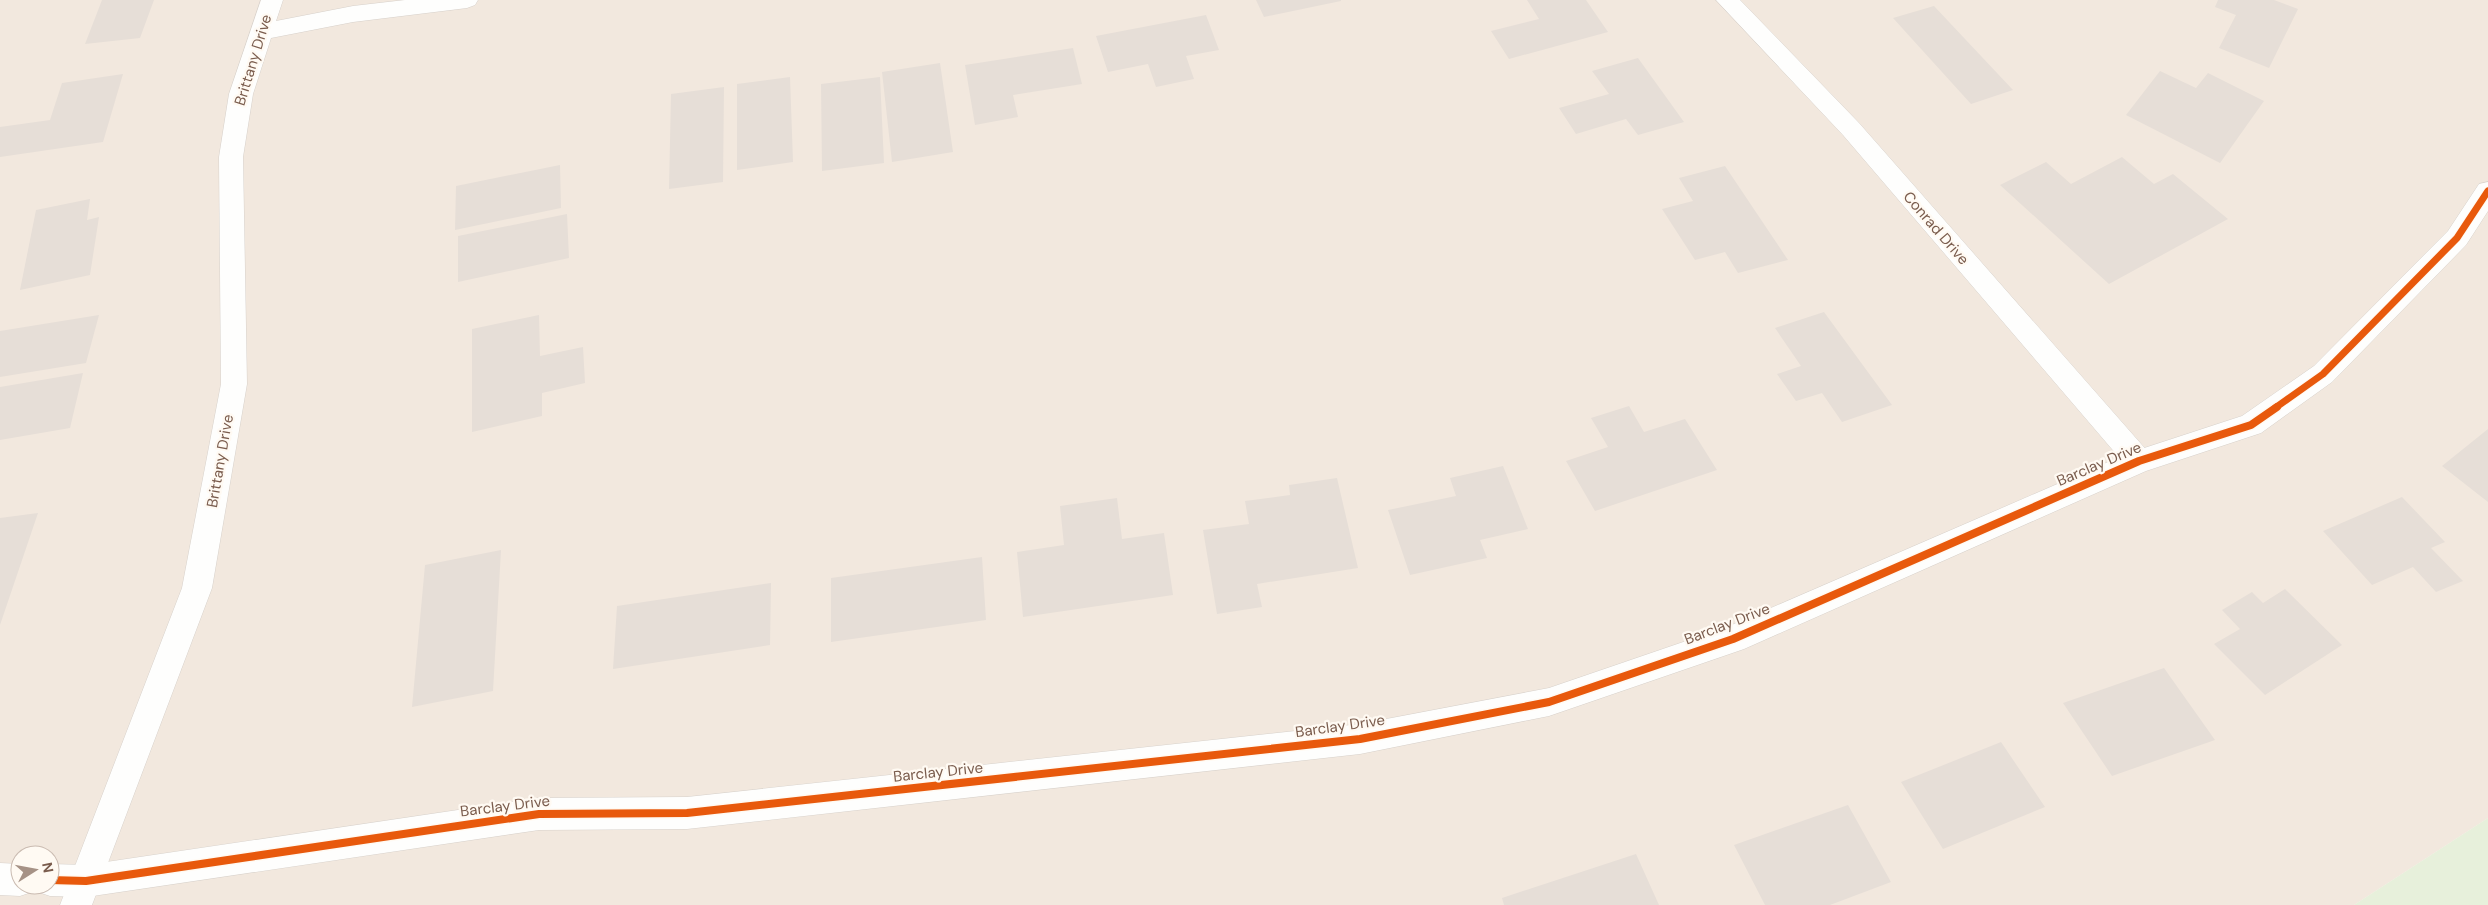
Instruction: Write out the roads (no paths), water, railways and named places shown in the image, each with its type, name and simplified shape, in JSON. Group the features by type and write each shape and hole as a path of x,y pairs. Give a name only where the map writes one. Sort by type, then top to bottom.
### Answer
{"street":[{"name":"Brittany Drive","path":"81,893 198,588 234,384 231,157 241,94 272,0"},
{"path":"260,32 354,14 466,0"},
{"name":"Conrad Drive","path":"1728,0 1851,129 2139,461"},
{"name":"Barclay Drive","path":"60,884 81,893 539,814 687,813 1360,739 1549,702 1732,640 2139,461 2250,425 2323,374 2457,238 2488,190"}]}
